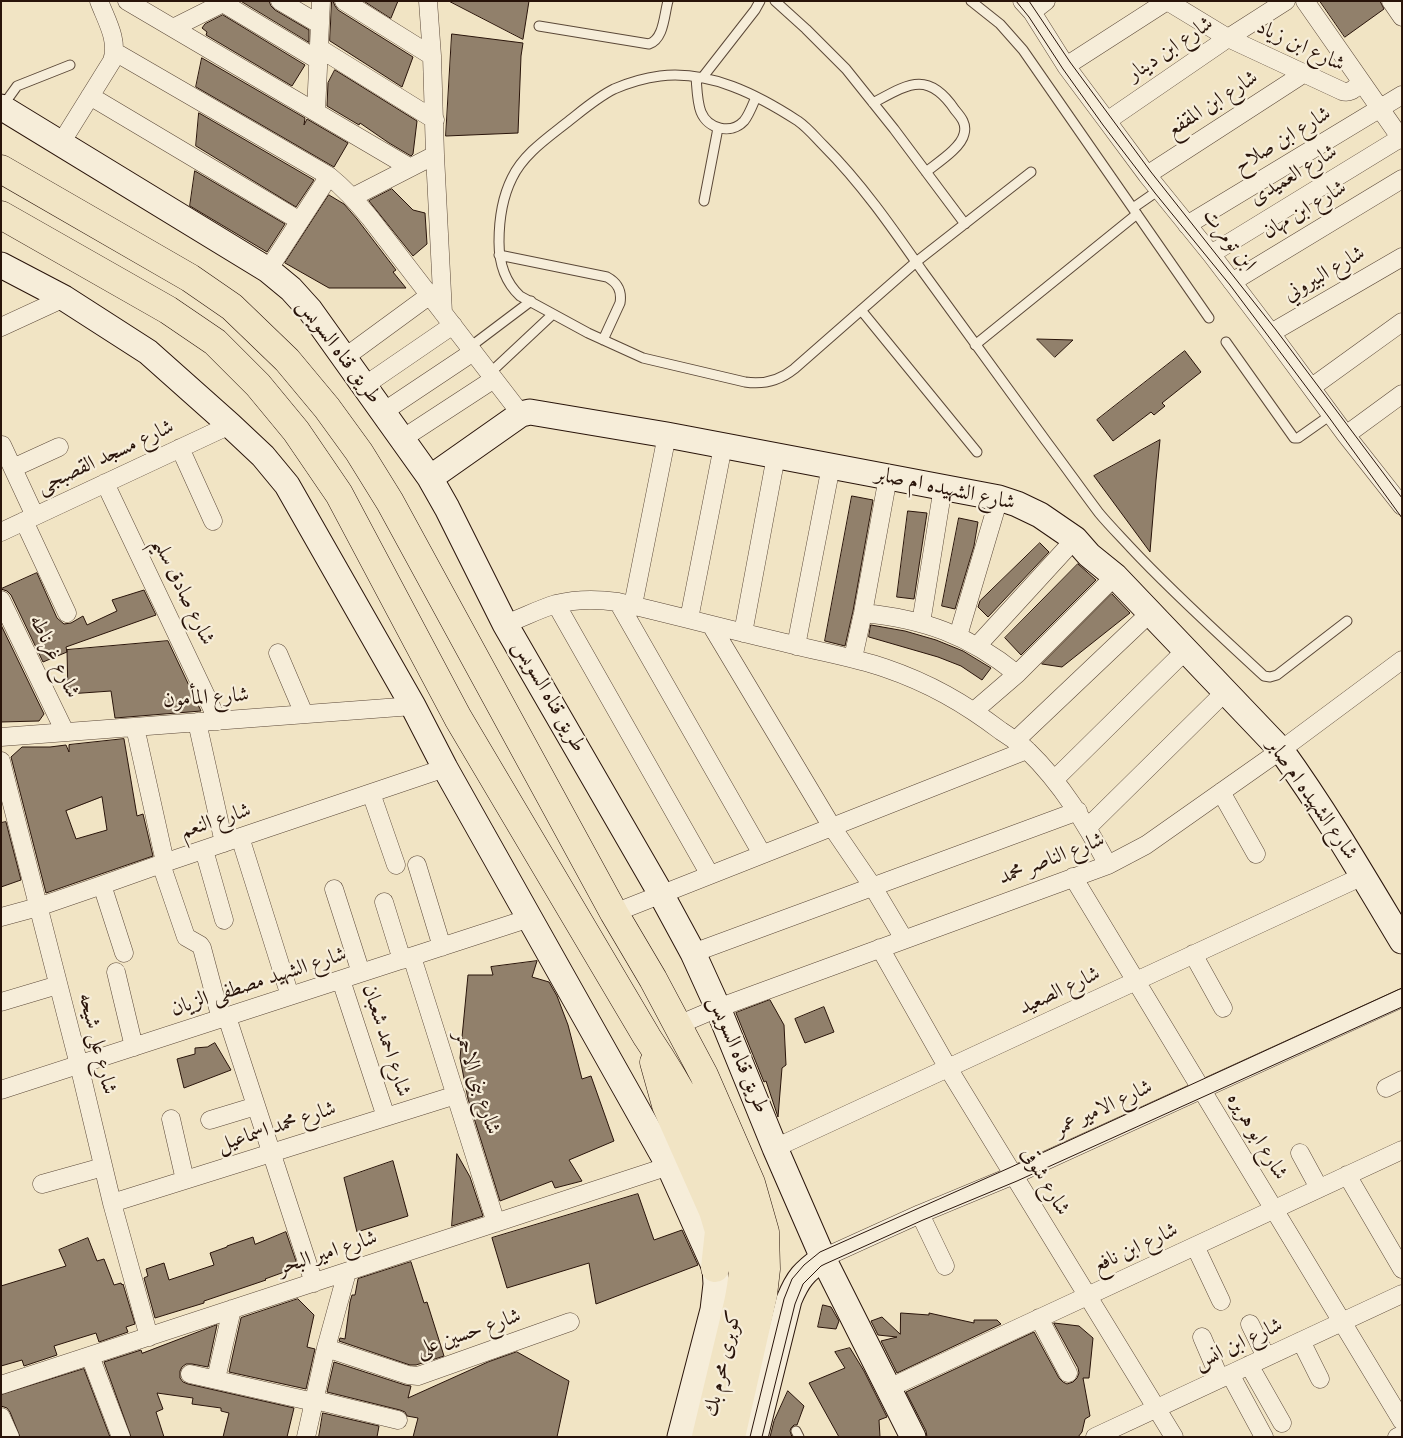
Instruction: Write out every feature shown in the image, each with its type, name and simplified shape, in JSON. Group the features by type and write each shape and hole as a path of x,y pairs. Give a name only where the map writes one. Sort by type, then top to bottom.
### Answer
{"highway":[{"name":"طريق قناه السويس","path":"1,169 190,278 232,307 287,360 327,408 359,452 390,502 614,913 653,978 704,1075 741,1158 758,1205 765,1232 766,1269 752,1293"},
{"path":"1,215 168,310 215,342 258,385 296,431 338,494 458,718 647,1037 692,1108 720,1170 734,1210 740,1234 743,1261 752,1293"},
{"path":"647,1037 666,1105 702,1185 719,1231 715,1268"},
{"name":"كوبرى محرم بك","path":"706,1437 752,1293"},
{"name":"كوبرى محرم بك","path":"731,1437 752,1293"}],"street":[{"path":"61,143 112,61 115,52 114,41 99,1"},
{"path":"127,1 409,167"},
{"path":"280,1 320,24"},
{"path":"316,112 321,1"},
{"path":"344,1 432,56"},
{"path":"428,1 435,120 435,155 448,319"},
{"path":"1027,7 1046,1"},
{"path":"1066,66 1167,1"},
{"name":"شارع ابن زياد","path":"1167,1 1228,38 1345,92 1351,91 1362,83"},
{"name":"شارع ابن دينار","path":"1107,121 1228,38 1286,1"},
{"path":"1305,1 1401,138"},
{"path":"1391,1 1402,17"},
{"path":"173,28 225,2 435,120"},
{"name":"ابن تومرت","path":"1027,7 1066,66 1147,175 1272,333 1346,435 1402,506"},
{"path":"115,52 329,176 353,197 521,414 430,478"},
{"name":"شارع ابن المقفع","path":"1147,175 1303,74"},
{"name":"شارع ابن صلاح","path":"1187,225 1402,95"},
{"path":"90,96 300,221"},
{"name":"طريق قناه السويس","path":"1,107 268,270 291,289 310,310 430,478 505,624 662,894 693,953 823,1258 914,1437"},
{"name":"شارع العميدى","path":"1211,254 1401,138"},
{"path":"353,197 435,155"},
{"path":"268,270 329,176"},
{"name":"شارع ابن مهان","path":"1232,282 1402,179"},
{"name":"شارع البيروني","path":"1272,333 1402,257"},
{"path":"1,265 64,298 148,352 263,456 287,485 413,706 445,768 669,1166 715,1268 716,1284 713,1310 680,1437"},
{"path":"344,358 430,295"},
{"path":"1,327 64,298"},
{"path":"364,386 448,319"},
{"path":"1312,387 1402,322"},
{"path":"383,412 471,350"},
{"path":"402,439 492,376"},
{"path":"1346,435 1399,401"},
{"name":"شارع الشهيده ام صابر","path":"521,414 530,412 540,413 943,487 999,498 1040,515 1075,539 1089,555 1115,576 1281,750 1363,876 1402,941"},
{"name":"شارع مسجد القصبجى","path":"1,532 230,425"},
{"path":"667,435 626,603 762,854"},
{"path":"2,445 13,468 29,518 67,613"},
{"path":"689,619 724,446"},
{"path":"13,468 59,447"},
{"path":"180,448 213,521"},
{"path":"743,633 776,456"},
{"path":"796,646 831,466"},
{"path":"853,658 888,477"},
{"name":"شارع صادق سليم","path":"105,483 218,721"},
{"path":"921,622 943,487"},
{"path":"958,636 999,498"},
{"path":"977,646 1075,539"},
{"path":"974,711 1017,674 1115,576"},
{"name":"شارع غرناطه","path":"1,600 65,732"},
{"path":"505,624 556,604 579,600 626,603 796,646 853,658 916,679 946,693 1021,746 1054,780 1078,811 1108,865"},
{"path":"556,604 710,875"},
{"path":"863,613 921,622 958,636 998,659 1017,674"},
{"path":"614,913 832,827 1021,746 1150,613"},
{"path":"711,624 832,827 904,939"},
{"path":"1054,780 1186,650"},
{"path":"278,653 304,714"},
{"name":"شارع الناصر محمد","path":"678,1025 718,1008 1108,865 1146,845 1281,750 1402,660"},
{"path":"1088,827 1226,692"},
{"name":"شارع المأمون","path":"1,737 413,706"},
{"path":"197,722 232,840 290,996"},
{"path":"135,727 163,863 186,938 202,948 314,1283"},
{"name":"شارع على شيحه","path":"1,761 112,1203 149,1337"},
{"name":"شارع النعم","path":"1,917 38,907 445,768"},
{"path":"1221,792 1256,854"},
{"path":"371,793 396,865"},
{"path":"693,953 1078,811"},
{"path":"204,850 224,920"},
{"path":"417,865 442,947"},
{"name":"شارع الصعيد","path":"775,1148 1363,876"},
{"name":"شارع ابو هريره","path":"1073,877 1402,1420"},
{"path":"102,885 124,953"},
{"path":"334,888 361,973"},
{"name":"شارع بنى الاحمر","path":"384,902 407,958 456,1094 496,1223"},
{"name":"شارع الشهيد مصطفى الزيان","path":"1,1090 530,918"},
{"name":"شارع شوقى","path":"880,948 948,1068 1174,1437"},
{"path":"1193,954 1223,1008"},
{"path":"116,972 134,1047"},
{"name":"شارع احمد شعبان","path":"341,980 386,1117"},
{"path":"1,1002 58,985"},
{"name":"شارع الامير عمر","path":"823,1258 920,1214 1014,1175 1402,998"},
{"path":"1386,1088 1402,1080"},
{"name":"شارع محمد اسماعيل","path":"112,1203 456,1094"},
{"path":"210,1120 256,1106"},
{"path":"170,1119 185,1180"},
{"name":"شارع ابن نافع","path":"889,1388 1402,1150"},
{"path":"1300,1153 1319,1188"},
{"name":"شارع امير البحر","path":"1,1385 669,1166"},
{"path":"42,1184 103,1167"},
{"path":"1347,1175 1402,1269"},
{"path":"920,1214 945,1266"},
{"path":"1195,1246 1221,1301"},
{"path":"755,1437 789,1300 796,1283 808,1269 823,1258"},
{"path":"306,1437 326,1348 347,1272"},
{"name":"شارع ابن انس","path":"1106,1434 1157,1408 1402,1294"},
{"path":"216,1380 232,1309"},
{"path":"1039,1318 1068,1373"},
{"name":"شارع حسين على","path":"326,1348 408,1375 418,1376 570,1322"},
{"path":"1250,1324 1266,1357"},
{"path":"1202,1337 1264,1437"},
{"path":"1301,1341 1320,1379"},
{"path":"90,1356 121,1437"},
{"path":"1249,1365 1282,1423"},
{"path":"190,1374 398,1420"},
{"path":"1,1417 10,1437"},
{"path":"1397,1437 1402,1435"}],"lane":[{"path":"539,26 649,44 660,36 668,1"},
{"path":"756,97 744,120 732,128 718,128 708,122 701,112 699,78 755,10 760,1"},
{"path":"775,1 806,28 846,69 965,224"},
{"path":"971,1 1000,24 1024,50 1209,318"},
{"path":"1,107 17,86 70,65"},
{"path":"1031,172 916,262 786,376 766,383 755,384 745,382 643,358 603,340 520,296 512,289 506,278 499,255 499,226 505,196 512,177 538,145 594,101 614,89 660,76 683,76 721,82 756,97 801,123 836,158 861,188 916,262 975,346 1101,515 1150,568 1264,676 1277,675 1347,621"},
{"path":"873,103 900,89 915,84 928,84 938,90 952,105 965,124 964,135 954,150 926,172"},
{"path":"704,200 718,128"},
{"path":"975,346 1159,190"},
{"path":"499,255 607,277 613,280 621,297 603,340"},
{"path":"471,350 531,301"},
{"path":"861,310 977,452"},
{"path":"492,376 553,314"},
{"path":"1226,342 1294,438 1298,438 1332,414"}],"building":[{"path":"241,1 269,1 275,10 309,30 309,42"},
{"path":"332,1 338,10 413,57 402,87 330,41"},
{"path":"364,1 398,1 391,18"},
{"path":"449,1 529,1 523,39"},
{"path":"1320,1 1380,1 1384,9 1345,37"},
{"path":"223,15 305,65 292,86 206,35 207,32 202,28 205,24"},
{"path":"452,34 523,43 518,133 446,136"},
{"path":"202,58 305,118 304,125 307,119 348,143 334,167 196,87"},
{"path":"335,70 417,121 413,154 411,156 360,123 359,125 327,106 328,83"},
{"path":"199,113 314,180 296,207 196,146"},
{"path":"195,171 285,224 267,252 190,206"},
{"path":"392,189 413,210 425,213 427,244 413,256 369,201"},
{"path":"329,195 344,204 357,219 396,270 393,272 406,288 329,288 285,263"},
{"path":"1037,339 1073,340 1055,357"},
{"path":"1185,351 1201,372 1162,403 1165,406 1154,415 1151,412 1113,441 1097,420"},
{"path":"1160,440 1156,480 1150,552 1094,476"},
{"path":"852,496 873,500 845,646 825,641"},
{"path":"908,511 927,513 914,599 897,597"},
{"path":"959,518 978,522 974,546 955,609 942,606"},
{"path":"1040,543 1049,552 988,617 978,607 980,601"},
{"path":"1078,564 1096,580 1021,655 1005,638"},
{"path":"37,573 57,618 64,624 71,623 83,616 87,625 117,611 112,600 144,590 156,615 66,647 67,652 43,662 11,595 1,589"},
{"path":"1112,594 1130,613 1062,667 1042,664"},
{"path":"1,625 44,714 39,721 1,722"},
{"path":"871,625 905,631 936,640 963,651 991,668 982,680 961,666 938,657 869,637"},
{"path":"168,641 201,711 115,718 111,691 68,694 67,650"},
{"path":"124,739 137,816 143,814 153,856 46,893 11,757 22,747 66,745 69,752 69,745","holes":["102,797 107,830 76,839 66,811"]},
{"path":"6,822 21,880 1,887 1,823"},
{"path":"537,961 532,977 549,982 557,996 568,1025 582,1079 591,1076 614,1141 569,1160 582,1181 555,1188 552,1181 500,1201 468,1099 460,1058 468,975 493,975 491,967"},
{"path":"770,1000 784,1025 786,1065 782,1068 778,1117 766,1081 764,1082 736,1013"},
{"path":"824,1007 834,1032 805,1043 795,1019"},
{"path":"215,1043 231,1070 184,1088 177,1059 195,1054 195,1048 207,1047"},
{"path":"457,1154 470,1177 483,1216 452,1226"},
{"path":"393,1161 408,1216 357,1232 344,1178"},
{"path":"638,1194 654,1240 682,1230 698,1265 596,1304 589,1263 507,1288 492,1238"},
{"path":"286,1232 298,1267 204,1301 204,1303 155,1318 144,1278 148,1276 146,1269 164,1263 169,1280 214,1265 210,1253 227,1246 253,1237 255,1244"},
{"path":"88,1238 97,1261 104,1259 114,1285 123,1284 135,1324 126,1327 128,1332 99,1342 96,1333 54,1346 57,1355 24,1366 22,1360 1,1366 1,1286 66,1266 59,1250"},
{"path":"411,1262 424,1303 427,1302 444,1356 416,1365 410,1365 339,1341 340,1338 345,1339 350,1302 352,1295 355,1295 358,1279"},
{"path":"298,1299 314,1315 307,1347 315,1349 306,1389 229,1372 241,1318"},
{"path":"823,1305 831,1307 839,1321 836,1329 818,1327"},
{"path":"901,1313 929,1315 929,1313 974,1323 974,1320 997,1320 1001,1324 897,1373 881,1341 897,1337 878,1335 871,1321 882,1317 900,1334"},
{"path":"1054,1323 1079,1326 1093,1338 1089,1378 1083,1378 1090,1416 1085,1419 1082,1432 1078,1437 927,1437 926,1431 906,1392 1034,1332 1059,1378 1067,1384 1073,1382 1079,1373 1078,1368"},
{"path":"217,1325 208,1367 186,1364 180,1371 180,1378 188,1384 294,1408 287,1437 223,1437 229,1413 221,1411 221,1408 192,1404 193,1398 157,1393 163,1409 156,1412 164,1437 131,1437 104,1362 141,1350 142,1353"},
{"path":"850,1348 887,1417 879,1420 880,1437 839,1437 809,1383 845,1368 835,1352"},
{"path":"517,1352 569,1381 557,1437 413,1437 418,1418 407,1416 405,1412 400,1410 327,1392 334,1362 411,1386 408,1398 488,1362"},
{"path":"84,1369 110,1437 20,1437 10,1412 7,1408 1,1406 1,1395"},
{"path":"788,1391 804,1406 797,1425 791,1428 792,1437 770,1437 774,1421"},
{"path":"323,1413 379,1426 377,1437 319,1437"}],"tram line":[{"path":"1016,1 1103,125 1155,193 1230,285 1402,518"},
{"path":"1029,1 1070,62 1151,172 1276,330 1402,498"},
{"path":"750,1437 784,1299 792,1279 804,1265 820,1252 1009,1168 1402,988"},
{"path":"762,1437 795,1304 803,1284 821,1266 923,1220 1017,1181 1402,1007"}]}
